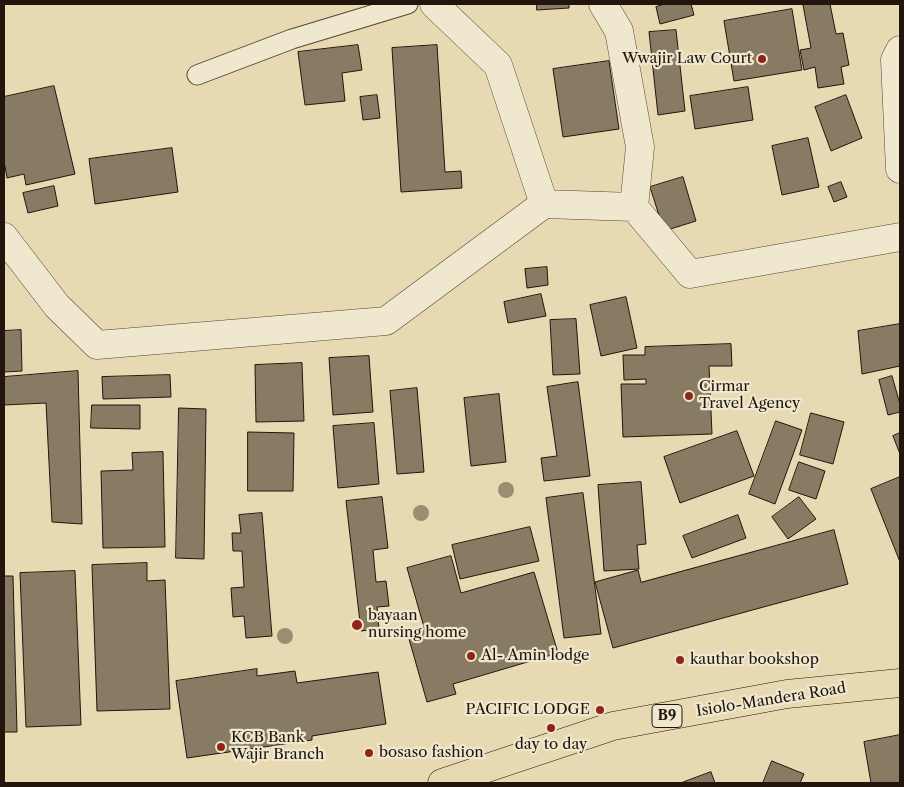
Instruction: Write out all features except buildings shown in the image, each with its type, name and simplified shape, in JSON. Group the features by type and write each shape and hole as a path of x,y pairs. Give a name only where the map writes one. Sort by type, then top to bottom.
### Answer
{"highway":[{"name":"Isiolo-Mandera Road","path":"442,783 613,726 787,694 900,683"}],"street":[{"path":"434,4 498,65 544,204"},
{"path":"603,4 620,31 640,147 634,208 690,274 900,237"},
{"path":"900,50 895,60 900,169"},
{"path":"4,237 57,306 97,344 386,321 544,204 634,208"}],"lane":[{"path":"197,75 292,39 408,4"}],"place":[{"name":"Wwajir Law Court","path":"762,59"},
{"name":"Cirmar Travel Agency","path":"689,396"},
{"name":"bayaan nursing home","path":"357,625"},
{"name":"Al- Amin lodge","path":"471,656"},
{"name":"kauthar bookshop","path":"680,660"},
{"name":"PACIFIC LODGE","path":"600,710"},
{"name":"day to day","path":"551,728"},
{"name":"KCB Bank Wajir Branch","path":"221,747"},
{"name":"bosaso fashion","path":"369,753"}]}
